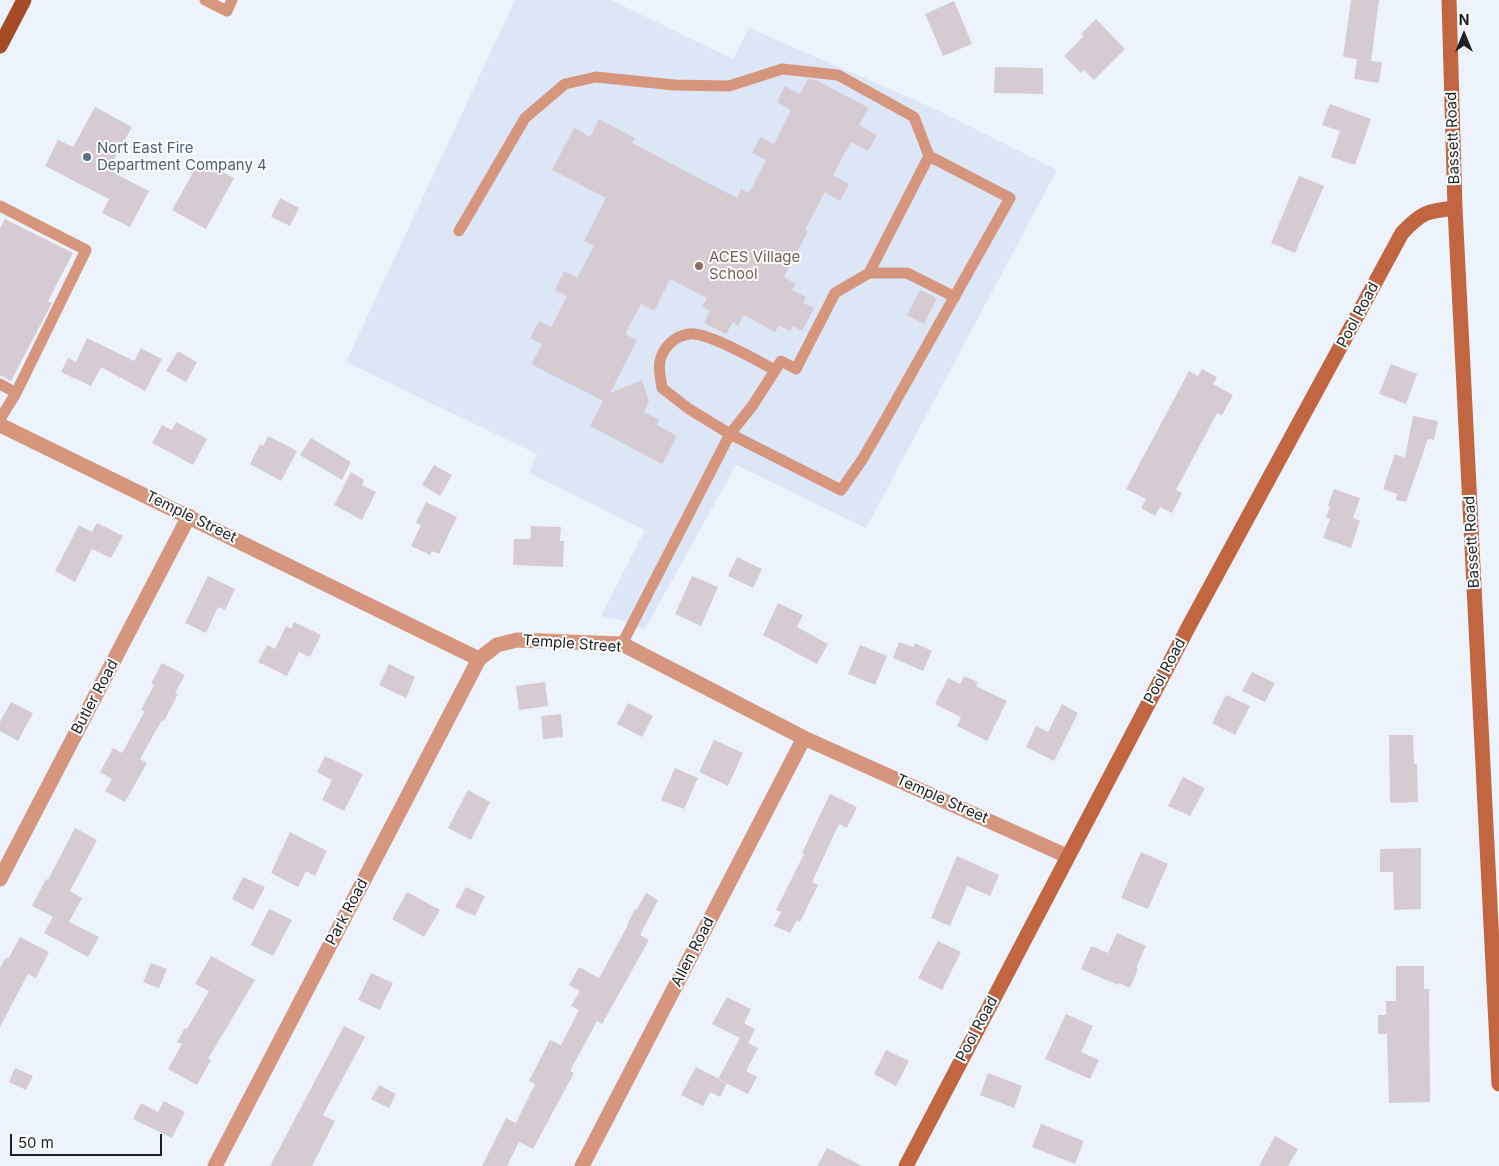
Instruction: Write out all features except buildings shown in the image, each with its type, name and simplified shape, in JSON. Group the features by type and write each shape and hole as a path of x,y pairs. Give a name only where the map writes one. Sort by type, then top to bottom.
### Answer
{"main road":[{"path":"0,46 24,0"}],"street":[{"name":"Bassett Road","path":"1449,0 1455,208 1499,1084"},
{"name":"Pool Road","path":"906,1166 1190,624 1402,233 1416,218 1433,210 1455,208"},
{"name":"Temple Street","path":"0,425 480,659 497,645 517,640 622,644 804,738 1067,856"},
{"name":"Butler Road","path":"0,879 189,516"},
{"name":"Park Road","path":"215,1166 480,659"},
{"name":"Allen Road","path":"582,1166 804,738"}],"lane":[{"path":"204,0 227,11 232,0"},
{"path":"459,231 525,118 565,84 596,77 674,86 729,86 782,69 838,75 914,117 929,156 1010,198 862,460 841,490 730,434 690,408 662,388 659,362 665,347 676,339 690,333 705,336 775,370"},
{"path":"869,273 929,156"},
{"path":"0,206 86,250 16,393 0,419"},
{"path":"622,644 730,434 753,405 781,361 796,368 835,293 869,273 907,273 955,297"},
{"path":"0,384 16,393"}],"shaded area":[{"name":"ACES Village School","path":"515,0 611,0 733,59 749,28 933,108 1057,170 866,528 736,465 645,629 621,620 601,616 645,530 529,473 537,454 346,362"}],"place":[{"name":"Nort East Fire Department Company 4","path":"87,157"},
{"name":"ACES Village School","path":"699,266"}]}
